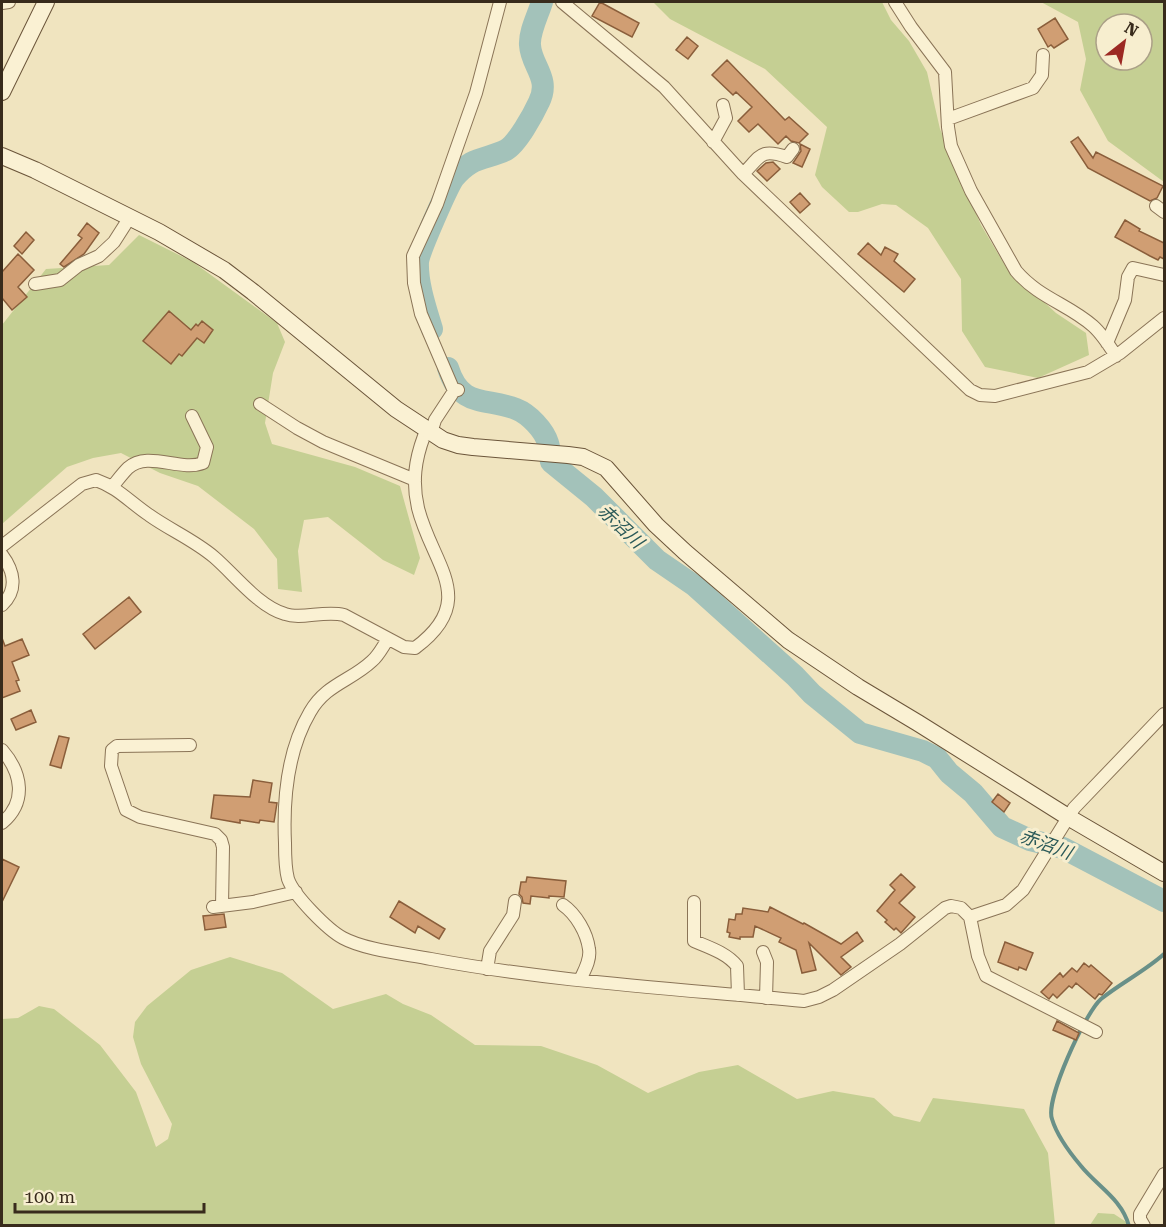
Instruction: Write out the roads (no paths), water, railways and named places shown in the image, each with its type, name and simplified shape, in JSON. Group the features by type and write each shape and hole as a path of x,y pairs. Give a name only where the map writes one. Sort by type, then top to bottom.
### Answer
{"street":[{"path":"2,3 9,2"},
{"path":"2,92 46,2"},
{"path":"2,546 82,484 96,480 112,487 148,515 192,541 248,590 284,614 333,612 344,615 404,647 415,648 434,632 444,620 447,609 446,578 418,508 415,480 417,454 424,436 430,433 435,420 456,390 421,314 414,283 413,256 437,204 476,93 500,2"},
{"path":"562,2 664,87 743,174 970,390 989,397 1017,392 1088,372 1116,356 1164,318"},
{"path":"895,2 945,72 951,146 990,227 1016,271 1041,294 1087,321 1116,356"},
{"path":"948,119 1033,88 1042,75 1043,55"},
{"path":"713,142 726,118 723,105"},
{"path":"743,174 764,153 770,151 787,157 793,148"},
{"path":"2,156 159,232 224,270 374,393 430,433 458,445 583,457 606,468 648,517 678,546 788,640 858,687 1068,817 1164,873"},
{"path":"34,284 60,280 79,265 99,256 114,242 130,218"},
{"path":"1107,343 1125,300 1128,278 1133,268 1164,275"},
{"path":"260,404 323,442 415,480"},
{"path":"112,487 128,469 145,461 194,466 203,463 207,447 192,416"},
{"path":"2,555 10,570 12,592 2,605"},
{"path":"388,639 374,660 322,694 309,713 291,761 283,817 288,878 296,892 333,932 345,939 382,950 487,969 804,1001 819,997 900,944 945,908 951,906 961,908 970,917 978,956 986,976 1096,1032"},
{"path":"970,917 1006,905 1023,890 1068,817 1164,714"},
{"path":"190,745 117,746 112,750 111,766 123,804 131,813 148,820 215,834 221,840 224,848 218,907 296,892"},
{"path":"2,750 16,771 19,795 11,812 2,823"},
{"path":"487,969 490,951 513,915 515,901"},
{"path":"694,902 694,941 717,951 735,963 738,995"},
{"path":"563,905 575,917 590,949 588,962 580,980"},
{"path":"763,952 767,962 766,998"},
{"path":"1138,1221 1164,1174"}],"waterway":[{"name":"赤沼川","path":"432,329 419,279 420,256 434,219 454,178 471,163 510,147 524,129 539,102 542,94 542,79 531,52 530,40 542,2"},
{"name":"赤沼川","path":"448,368 453,381 467,396 505,405 521,411 531,419 546,438 551,462 594,497 657,560 695,586 812,694 860,733 923,751 937,758 949,773 973,793 1002,827 1030,840 1063,848 1164,901"},
{"path":"1129,1226 1126,1216 1115,1200 1087,1173 1064,1144 1054,1125 1051,1109 1054,1094 1068,1057 1094,1007 1101,999 1164,954"}]}
